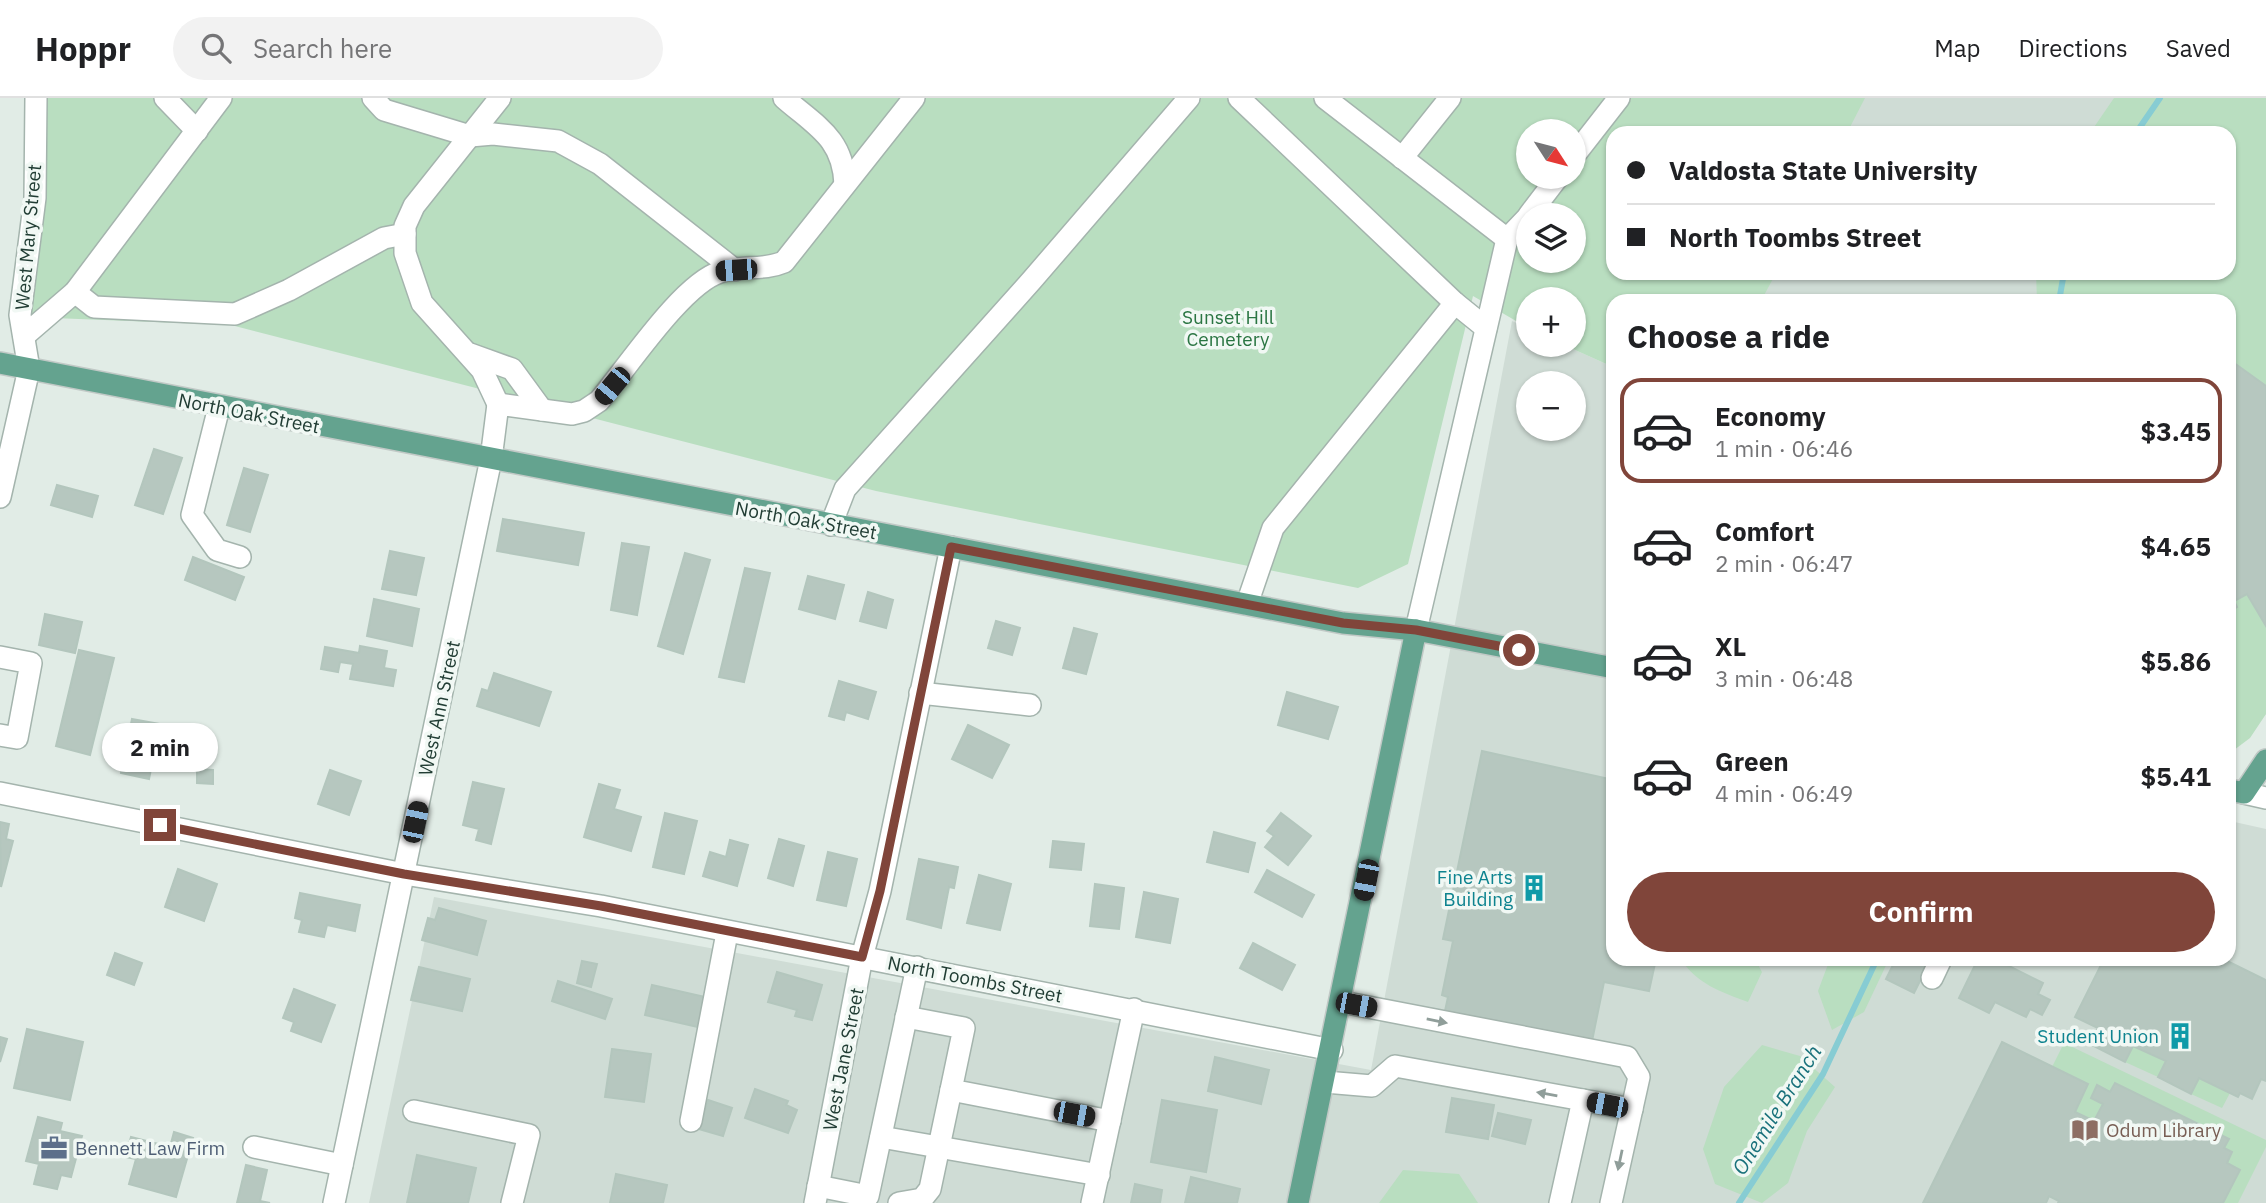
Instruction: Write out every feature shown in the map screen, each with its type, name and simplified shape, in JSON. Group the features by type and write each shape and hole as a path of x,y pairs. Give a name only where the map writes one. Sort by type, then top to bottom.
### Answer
{"main road":[{"name":"North Oak Street","path":"0,363 1343,623 1416,630 1606,666"},
{"path":"1298,1203 1342,1002 1416,630"},
{"path":"2237,792 2266,760"}],"street":[{"name":"West Mary Street","path":"0,497 29,369 20,315 35,198 36,98"},
{"path":"165,98 197,131"},
{"path":"24,336 75,292 221,98"},
{"path":"373,98 384,110 470,136 492,134 558,141 600,164 736,270"},
{"path":"500,98 414,206 405,226 405,253 422,303 482,370 498,404 572,414 584,411 599,401 697,284 721,271 771,268 784,262 914,98"},
{"path":"784,98 833,144 844,160 845,184"},
{"path":"831,525 845,489 1032,280 1189,98"},
{"path":"1239,98 1455,303 1486,328"},
{"path":"1325,98 1507,239"},
{"path":"1402,158 1450,98"},
{"path":"1586,140 1619,98"},
{"path":"1538,203 1549,189"},
{"path":"1416,630 1507,239 1516,229"},
{"path":"75,292 93,307 234,314 289,290 384,238 405,234"},
{"path":"1247,604 1273,528 1455,303"},
{"path":"468,354 512,369 542,410"},
{"name":"West Ann Street","path":"334,1203 491,459 498,404"},
{"path":"219,407 192,515 217,550 240,557"},
{"name":"West Jane Street","path":"816,1194 862,957 880,891 951,547"},
{"path":"0,657 31,663 17,738 0,735"},
{"path":"920,693 1030,705"},
{"path":"2237,792 2266,798"},
{"name":"North Toombs Street","path":"0,793 404,874 601,906 727,933 917,967 1332,1050"},
{"path":"691,1121 727,933"},
{"path":"868,1196 917,967"},
{"path":"1342,1002 1627,1057 1639,1077 1611,1203"},
{"path":"1092,1203 1134,1009"},
{"path":"816,1194 868,1196 899,1203 922,1199 930,1189 964,1028 906,1017"},
{"path":"1325,1082 1372,1086 1395,1066 1632,1109"},
{"path":"951,1090 1110,1121"},
{"path":"1560,1203 1583,1100"},
{"path":"414,1111 529,1135 512,1203"},
{"path":"881,1137 1098,1175"},
{"path":"254,1147 342,1165"}],"shaded area":[{"path":"1844,98 2266,98 2266,714 2236,746 2236,294 1744,294 1750,280 2236,280 2236,126 1830,126"},
{"path":"1512,321 1516,323 1516,357 1586,357 1586,355 1606,364 1606,966 2236,966 2236,822 2266,829 2266,1203 369,1203 434,897 1371,1070"}],"green space":[{"name":"Sunset Hill Cemetery","path":"47,98 1865,98 1851,126 1606,126 1606,280 1772,280 1765,294 1606,294 1606,364 1586,355 1586,287 1516,287 1516,321 1473,296 1408,564 1358,588 876,491 231,325 28,317 45,185"},
{"path":"2114,98 2266,98 2266,386 2236,364 2236,294 2037,294 2036,280 2236,280 2236,126 2095,126"},
{"path":"2247,594 2266,626 2266,714 2250,738 2236,748 2237,607 2236,600"},
{"path":"1759,966 1762,972 1748,1002 1702,981 1687,967"},
{"path":"1827,966 1886,966 1864,1012 1832,1030 1818,991"},
{"path":"2064,1043 2266,1140 2266,1147 2238,1203 2223,1203 2240,1170 2227,1163 2232,1152 2224,1148 2228,1139 2115,1083 2110,1092 2097,1086 2091,1098 2103,1104 2094,1121 2075,1112 2088,1084 2052,1067"},
{"path":"1762,1045 1800,1056 1835,1087 1807,1131 1788,1183 1762,1203 1715,1184 1703,1149 1724,1087"},
{"path":"2133,1046 2166,1061 2158,1077 2125,1062"},
{"path":"2199,1078 2230,1093 2222,1108 2191,1094"},
{"path":"1403,1170 1459,1174 1478,1203 1379,1203"}],"building":[{"path":"2236,364 2266,386 2266,626 2247,594 2236,600"},
{"path":"154,449 182,458 163,514 135,505"},
{"path":"244,468 268,475 250,532 227,525"},
{"path":"57,485 98,496 92,517 51,505"},
{"path":"503,519 584,533 578,565 497,551"},
{"path":"622,543 649,547 637,615 611,610"},
{"path":"390,551 424,558 416,595 382,589"},
{"path":"685,553 710,560 683,654 658,646"},
{"path":"193,557 244,577 235,600 185,580"},
{"path":"745,568 770,573 744,682 719,677"},
{"path":"808,576 844,585 835,619 799,609"},
{"path":"868,592 893,600 886,628 860,621"},
{"path":"374,599 419,609 412,646 367,636"},
{"path":"45,614 82,622 75,653 39,645"},
{"path":"996,621 1020,628 1012,655 988,648"},
{"path":"1074,628 1097,634 1086,674 1063,668"},
{"path":"360,646 387,651 384,668 396,670 393,686 350,679 353,664 340,662 338,672 321,669 325,647 359,653"},
{"path":"79,650 114,658 90,755 56,746"},
{"path":"494,673 551,692 539,726 477,706 482,689 488,691"},
{"path":"839,681 876,692 868,719 846,712 844,720 829,716"},
{"path":"1287,692 1338,707 1328,739 1278,725"},
{"path":"132,719 160,724 149,779 121,773"},
{"path":"968,725 1009,745 992,778 952,759"},
{"name":"Fine Arts Building","path":"1482,751 1606,778 1606,966 1654,966 1649,991 1604,982 1592,1041 1445,1011 1448,997 1442,995 1453,941 1443,939"},
{"path":"197,769 213,770 213,784 197,783"},
{"path":"330,770 361,781 349,815 318,804"},
{"path":"473,782 504,789 491,844 476,840 479,829 463,825"},
{"path":"599,784 620,790 614,809 641,817 631,851 584,837"},
{"path":"665,813 697,821 684,874 653,867"},
{"path":"1281,813 1311,836 1288,865 1265,847 1274,836 1267,831"},
{"path":"0,822 9,824 6,839 13,841 1,887"},
{"path":"1214,832 1255,843 1248,872 1207,862"},
{"path":"779,839 804,846 793,886 768,878"},
{"path":"730,840 748,845 737,886 703,876 710,852 726,857"},
{"path":"1053,841 1084,844 1081,870 1050,867"},
{"path":"828,852 857,859 846,906 817,900"},
{"path":"919,859 958,867 954,888 949,887 941,928 907,919"},
{"path":"178,869 217,884 204,921 165,907"},
{"path":"1267,870 1314,895 1302,917 1255,892"},
{"path":"979,875 1011,884 1000,930 967,923"},
{"path":"1095,884 1124,888 1119,929 1090,926"},
{"path":"1144,892 1178,899 1170,943 1136,937"},
{"path":"300,893 360,905 355,931 327,925 324,937 299,932 302,920 295,918"},
{"path":"439,908 486,921 477,955 422,940 428,918 435,920"},
{"path":"1253,943 1295,965 1282,990 1240,968"},
{"path":"115,953 142,963 134,985 107,975"},
{"path":"582,961 597,964 591,987 577,983"},
{"name":"Student Union","path":"2236,965 2266,980 2266,1081 2261,1079 2252,1099 2240,1093 2238,1097 2199,1078 2191,1094 2158,1077 2166,1061 2133,1046 2125,1062 2090,1044 2098,1028 2075,1017 2100,966"},
{"path":"1892,966 1928,966 1914,993 1886,979"},
{"path":"1975,966 2009,966 2043,983 2038,994 2050,1000 2042,1015 2030,1009 2026,1017 1995,1002 1989,1013 1959,998"},
{"path":"419,967 470,979 462,1011 411,1000"},
{"path":"777,972 822,985 812,1020 795,1016 797,1010 768,1002"},
{"path":"558,981 612,999 605,1019 552,1001"},
{"path":"652,985 705,997 698,1027 645,1015"},
{"path":"294,989 335,1005 321,1042 291,1031 294,1022 283,1018"},
{"path":"27,1029 83,1042 70,1100 14,1088"},
{"path":"0,1037 7,1039 0,1062"},
{"name":"Odum Library","path":"2002,1042 2088,1084 2075,1112 2094,1121 2103,1104 2091,1098 2097,1085 2110,1092 2115,1083 2229,1139 2224,1148 2232,1152 2227,1163 2240,1170 2223,1203 2058,1203 2059,1201 2049,1196 2046,1203 1923,1203"},
{"path":"612,1049 651,1054 644,1102 605,1097"},
{"path":"1215,1057 1269,1070 1261,1104 1208,1091"},
{"path":"755,1089 788,1101 786,1105 797,1110 788,1133 745,1118"},
{"path":"1452,1098 1494,1105 1488,1139 1446,1132"},
{"path":"708,1100 732,1108 723,1136 699,1129"},
{"path":"1162,1100 1217,1110 1206,1172 1151,1162"},
{"path":"1498,1113 1531,1120 1525,1144 1492,1136"},
{"name":"Bennett Law Firm","path":"38,1117 62,1123 60,1131 82,1136 71,1177 61,1175 57,1189 34,1184 39,1164 26,1161"},
{"path":"174,1132 193,1138 176,1197 129,1184 136,1159 125,1157 131,1137 170,1147"},
{"path":"417,1155 476,1168 468,1203 407,1203"},
{"path":"246,1165 267,1170 260,1201 270,1203 237,1203"},
{"path":"616,1174 667,1185 663,1203 610,1203"},
{"path":"1191,1177 1240,1189 1237,1203 1185,1203"},
{"path":"1135,1184 1162,1190 1160,1203 1131,1203"}],"waterway":[{"name":"Onemile Branch","path":"2141,126 2160,98"},
{"name":"Onemile Branch","path":"2060,294 2063,280"},
{"name":"Onemile Branch","path":"1739,1203 1823,1074 1874,966"}],"place":[{"name":"Fine Arts Building","path":"1534,888"},
{"name":"Student Union","path":"2180,1036"},
{"name":"Odum Library","path":"2085,1130"},
{"name":"Bennett Law Firm","path":"54,1148"}],"route":[{"path":"160,825 404,874 511,894 601,906 727,933 862,957 880,891 951,547 1343,623 1416,630 1519,650"}]}
